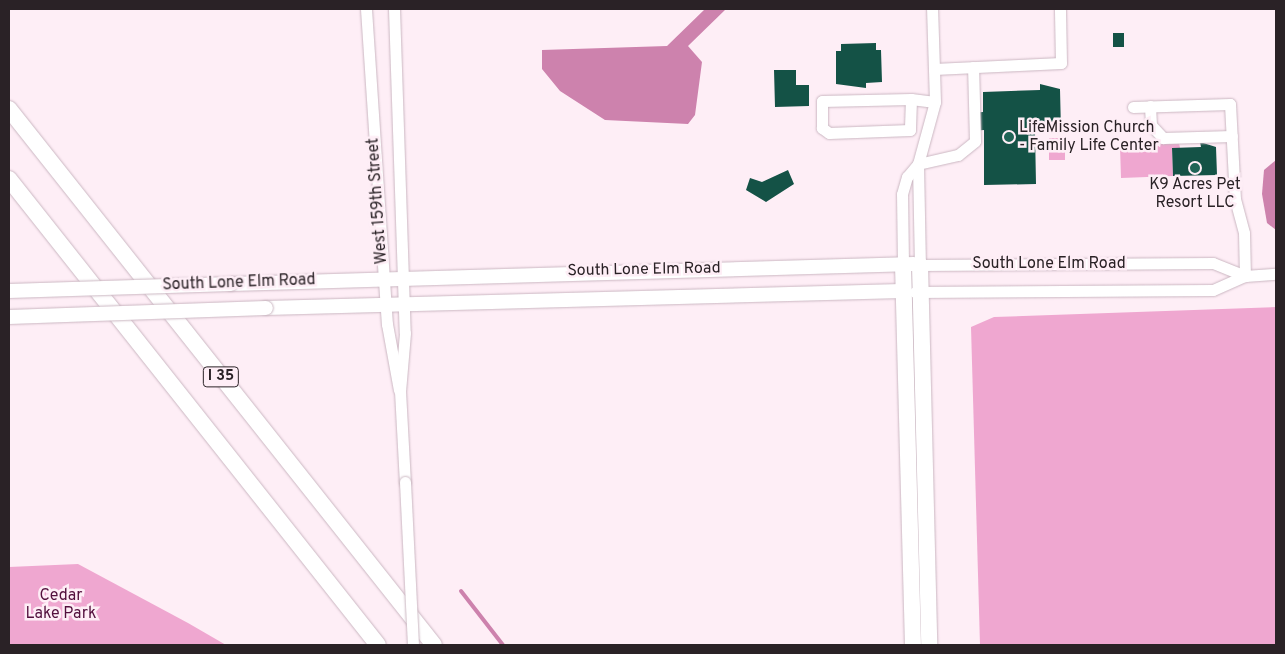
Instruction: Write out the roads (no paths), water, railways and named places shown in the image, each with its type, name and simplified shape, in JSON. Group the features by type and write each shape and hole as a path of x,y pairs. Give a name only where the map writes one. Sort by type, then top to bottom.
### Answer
{"highway":[{"name":"I 35","path":"9,109 434,645"},
{"name":"I 35","path":"9,179 378,645"},
{"path":"902,264 913,645"},
{"path":"920,264 919,292 929,645"}],"main road":[{"name":"South Lone Elm Road","path":"9,291 401,276 920,264"},
{"name":"South Lone Elm Road","path":"9,317 403,303 902,291"}],"street":[{"name":"West 159th Street","path":"366,9 385,304 392,364 400,391"},
{"name":"West 159th Street","path":"394,9 404,360 400,391 412,645"},
{"path":"920,264 918,164 935,102 932,9"},
{"path":"934,69 1061,63 1060,9"},
{"path":"902,264 902,194 908,177 918,164 958,155 975,141 973,67"},
{"path":"911,99 910,130 829,133 822,128 822,101 911,99 935,102"},
{"path":"1133,107 1230,104 1234,199 1244,233 1245,276"},
{"path":"1150,106 1152,125 1163,138 1232,136"},
{"name":"South Lone Elm Road","path":"920,264 1213,263 1245,276"},
{"name":"South Lone Elm Road","path":"902,291 1213,290 1245,276 1276,274"}],"waterway":[{"path":"461,591 503,645"}],"place":[{"name":"LifeMission Church - Family Life Center","path":"1009,137"},
{"name":"K9 Acres Pet Resort LLC","path":"1195,168"}],"park label":[{"name":"Cedar Lake Park","path":"61,605"}]}
